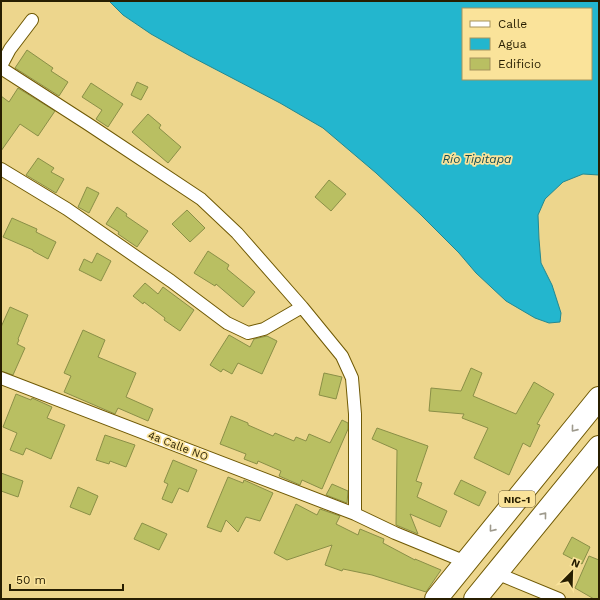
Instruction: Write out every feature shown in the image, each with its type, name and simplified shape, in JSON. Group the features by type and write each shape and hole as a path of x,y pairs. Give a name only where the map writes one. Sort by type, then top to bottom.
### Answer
{"highway":[{"name":"NIC-1","path":"436,599 599,398"},
{"name":"NIC-1","path":"475,599 599,448"}],"street":[{"path":"32,20 10,49 1,67 202,199 237,233 302,307 342,356 352,378 355,414 356,514"},
{"path":"1,170 67,209 172,281 227,322 248,333 264,329 302,307"},
{"name":"4a Calle NO","path":"1,378 356,514 395,533 466,562"},
{"path":"496,573 559,599"}],"water":[{"name":"Río Tipitapa","path":"109,1 599,1 599,175 583,174 563,182 545,199 538,215 541,263 552,285 561,313 560,322 549,323 535,318 506,301 476,273 459,253 420,214 376,173 323,128 280,103 151,34 123,15"}],"building":[{"path":"27,50 53,68 51,71 68,82 59,96 15,68"},
{"path":"137,82 148,87 141,100 131,95"},
{"path":"91,83 123,104 108,127 96,119 102,110 82,97"},
{"path":"18,88 55,111 38,136 20,124 1,151 1,96 9,102"},
{"path":"148,114 161,125 159,128 181,147 168,163 132,132"},
{"path":"38,158 54,168 51,172 64,179 56,193 26,175"},
{"path":"329,180 346,194 331,211 315,197"},
{"path":"87,187 99,193 89,213 78,207"},
{"path":"117,207 127,214 126,216 148,231 137,247 118,234 119,232 106,224"},
{"path":"187,210 205,228 190,242 172,224"},
{"path":"12,218 37,229 36,232 56,242 48,259 33,250 3,237"},
{"path":"208,251 229,265 227,269 255,292 243,307 216,284 215,286 194,273"},
{"path":"97,253 111,261 101,281 79,270 84,259 92,263"},
{"path":"145,283 158,294 163,287 194,310 180,331 164,320 165,318 144,302 143,304 133,296"},
{"path":"10,307 28,315 17,344 25,348 13,375 1,371 1,327"},
{"path":"83,330 105,340 98,357 136,373 126,397 153,409 148,421 118,408 115,414 64,392 71,376 64,373"},
{"path":"229,335 250,347 254,339 267,336 277,341 262,374 238,363 232,374 223,369 221,372 210,365"},
{"path":"471,368 482,373 473,396 516,414 534,382 554,394 537,424 540,425 530,447 523,443 509,475 474,458 488,428 462,418 464,414 429,411 431,388 461,391"},
{"path":"324,373 342,377 336,399 319,395"},
{"path":"16,394 31,400 32,398 52,407 47,418 65,425 51,459 26,448 23,455 10,450 17,433 3,427"},
{"path":"231,416 273,436 275,433 294,441 296,437 306,441 309,434 330,443 342,420 348,423 348,429 322,489 302,480 300,485 279,476 281,471 258,461 257,464 244,459 246,454 220,444"},
{"path":"377,428 428,446 416,481 422,483 417,497 447,511 440,527 410,514 418,534 396,525 397,450 372,439"},
{"path":"105,435 135,445 126,467 110,461 109,464 96,460"},
{"path":"173,460 197,470 188,492 179,488 172,503 162,499 168,484 164,482"},
{"path":"1,473 23,481 18,497 1,491"},
{"path":"228,477 243,483 244,480 273,493 260,521 246,517 238,532 226,520 221,532 207,527"},
{"path":"461,480 486,492 479,506 454,494"},
{"path":"332,484 348,491 347,503 326,495"},
{"path":"78,487 98,496 90,515 70,507"},
{"path":"296,504 317,515 320,509 340,516 336,524 358,535 360,529 384,539 383,543 415,560 441,570 426,592 372,575 343,569 342,571 325,565 332,545 287,560 274,553"},
{"path":"142,523 167,534 159,550 134,539"},
{"path":"572,537 590,547 582,564 563,554"},
{"path":"589,556 599,560 599,599 594,599 575,588"}]}
